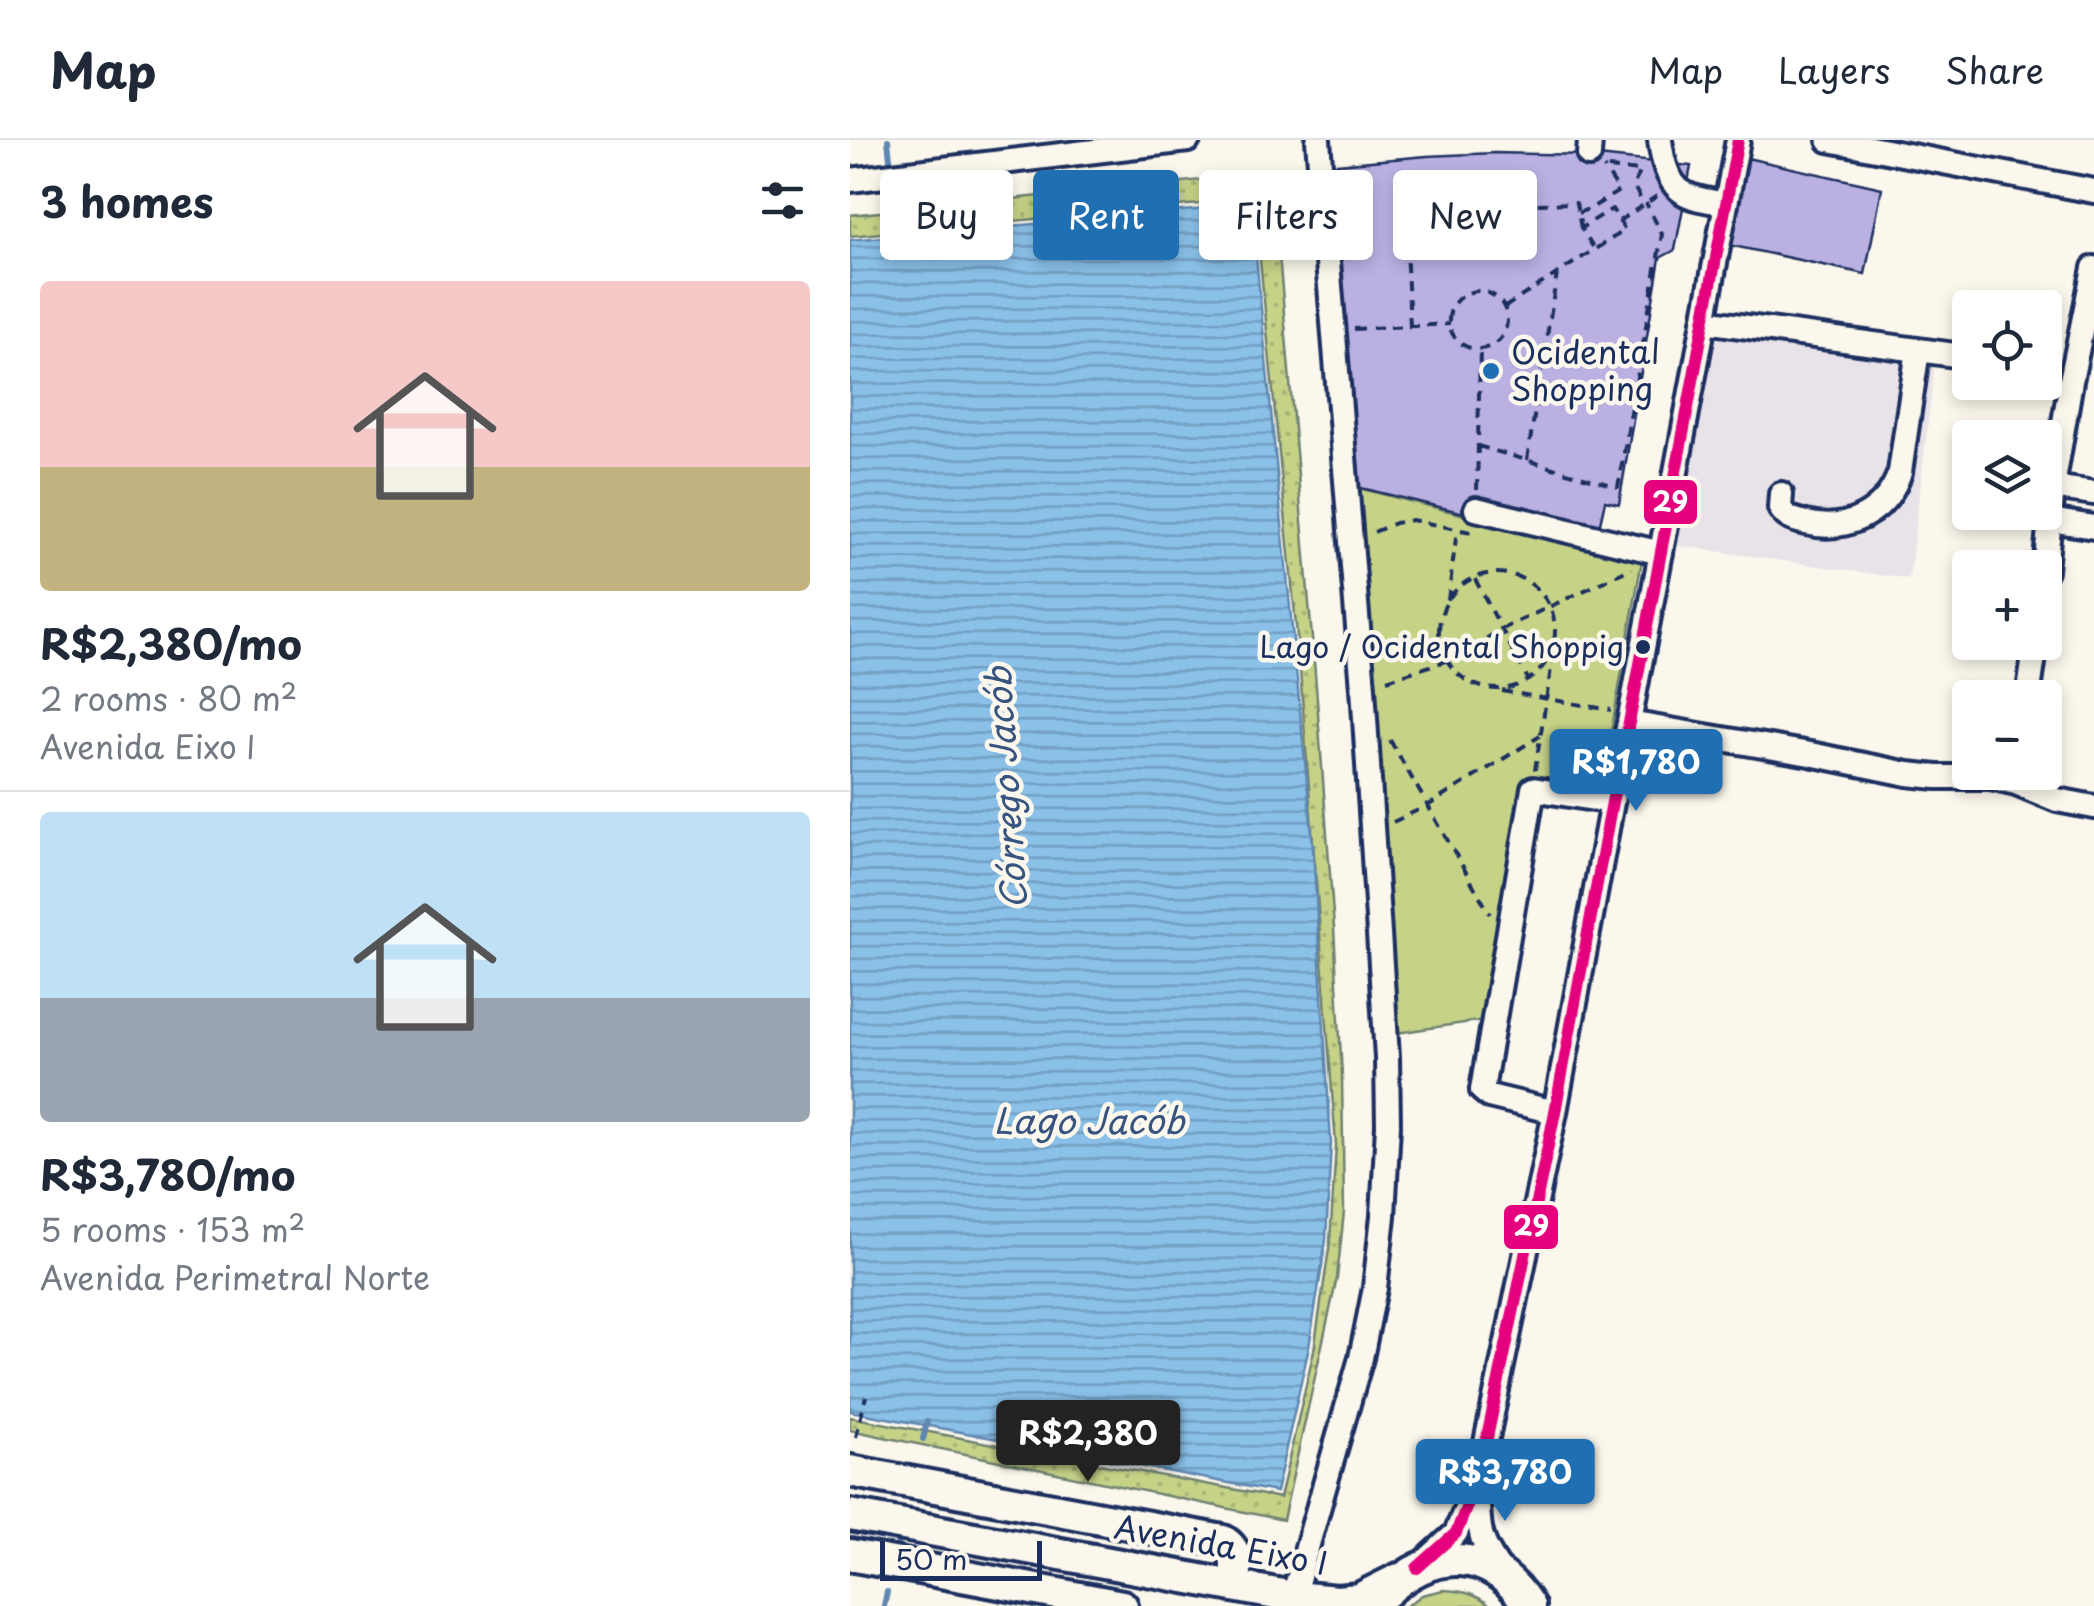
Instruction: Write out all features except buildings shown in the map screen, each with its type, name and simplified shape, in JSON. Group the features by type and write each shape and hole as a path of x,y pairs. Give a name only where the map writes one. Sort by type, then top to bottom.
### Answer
{"main road":[{"path":"850,1471 1223,1541 1235,1553 1235,1586"},
{"name":"Avenida Eixo I","path":"850,1514 1293,1597 1337,1601 1359,1598 1438,1560 1481,1563 1508,1580"},
{"path":"850,1555 1122,1606"},
{"path":"1375,1606 1383,1594 1408,1574"},
{"path":"1508,1580 1529,1606"}],"street":[{"path":"850,180 1188,140"},
{"path":"1293,1597 1362,1358 1383,1216 1388,1126 1364,693 1318,140"},
{"path":"1660,140 1664,163 1675,184 1686,194 1726,204"},
{"path":"1408,1574 1456,1532 1478,1476 1555,1112 1738,140"},
{"path":"1829,140 2094,191"},
{"path":"2062,453 2082,384 2094,268"},
{"path":"1704,321 1952,355"},
{"path":"1781,494 1780,508 1787,517 1817,526 1854,522 1880,505 1900,472 1918,350"},
{"path":"2062,488 2094,493"},
{"path":"1476,500 1597,538 1661,553"},
{"path":"2062,522 2094,527"},
{"path":"1629,718 1908,774 1952,777"},
{"path":"1555,1112 1489,1096 1482,1090 1533,789 1612,802"},
{"path":"2038,790 2056,800 2094,807"},
{"path":"1478,1476 1482,1541 1508,1580"}],"path":[{"path":"1478,446 1618,488 1662,234 1633,185 1641,171 1604,168 1619,191 1578,213"},
{"path":"1410,326 1404,208 1576,203 1581,228 1595,250"},
{"path":"1619,221 1644,205"},
{"path":"1505,307 1625,230 1612,209 1581,228"},
{"path":"1527,460 1557,274"},
{"path":"1486,292 1505,307 1508,321 1501,338 1480,349 1458,341 1450,324 1453,306 1468,294 1486,292"},
{"path":"1354,329 1450,324"},
{"path":"1476,500 1480,349"},
{"path":"1351,542 1412,520 1475,533"},
{"path":"1448,600 1458,530"},
{"path":"1505,942 1364,693 1454,658 1500,630 1635,566"},
{"path":"1533,789 1540,736 1546,698 1556,638 1551,608 1533,584 1504,573 1489,573 1460,587 1441,614 1439,629 1440,644 1452,669 1472,684 1546,698 1629,718"},
{"path":"1474,578 1529,680"},
{"path":"1497,690 1513,688 1542,670 1556,638"},
{"path":"1372,831 1428,805 1540,736"},
{"path":"856,1437 866,1396"}],"shaded area":[{"path":"1713,327 1936,355 1909,579 1674,545"}],"green space":[{"path":"1199,180 1199,204 1179,206 1179,182"},
{"path":"1033,197 1033,219 1013,221 1013,199"},
{"path":"880,212 880,233 850,236 850,215"},
{"path":"1260,260 1279,260 1315,673 1342,1076 1344,1212 1337,1278 1283,1520 850,1430 850,1417 1280,1498 1314,1350 1330,1242 1336,1145 1299,656"},
{"path":"1350,486 1642,560 1600,794 1543,794 1505,1017 1396,1033"},
{"path":"1443,1590 1468,1594 1490,1606 1407,1606 1422,1595"}],"water":[{"name":"Lago Jacób","path":"1199,210 1199,260 1256,260 1312,834 1331,1143 1326,1240 1309,1347 1276,1492 850,1411 850,240 880,237 880,260 1013,260 1013,226 1033,224 1033,260 1179,260 1179,211"}],"waterway":[{"name":"Córrego Jacób","path":"888,140 891,169"},
{"name":"Córrego Jacób","path":"923,1439 927,1422"},
{"path":"897,1548 899,1541"},
{"name":"Córrego Jacób","path":"884,1606 887,1592"}],"transit line":[{"name":"29","path":"1417,1568 1456,1533 1479,1476 1555,1112 1738,140"}],"place":[{"name":"Ocidental Shopping","path":"1491,371"},
{"name":"Lago / Ocidental Shoppig","path":"1643,647"}]}
